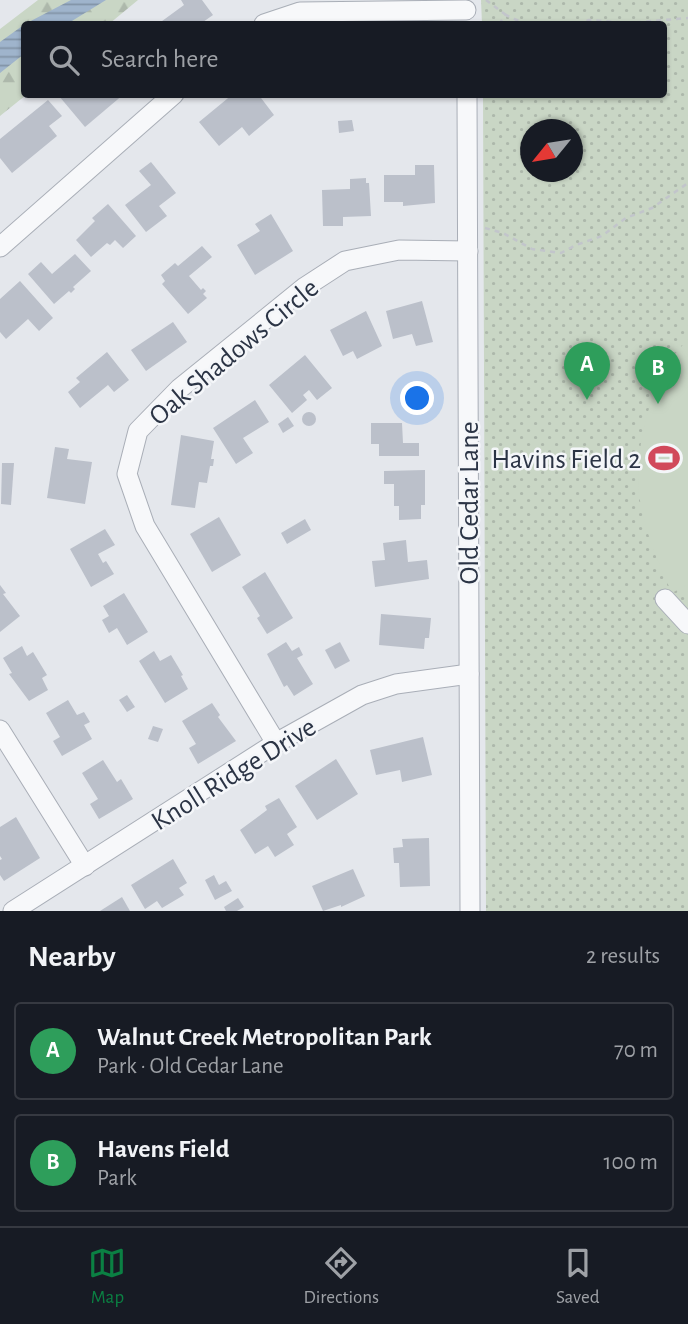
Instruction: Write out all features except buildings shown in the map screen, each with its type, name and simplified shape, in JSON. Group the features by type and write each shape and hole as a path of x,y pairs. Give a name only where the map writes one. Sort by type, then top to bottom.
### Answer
{"street":[{"path":"273,21 300,12 466,11"},
{"path":"0,247 169,98"},
{"name":"Old Cedar Lane","path":"467,98 470,911"},
{"name":"Oak Shadows Circle","path":"276,743 145,526 128,474 138,431 179,389 305,287 345,261 399,250 468,251"},
{"path":"665,599 688,624"},
{"name":"Knoll Ridge Drive","path":"13,911 276,743 362,695 396,684 468,674"},
{"path":"0,730 85,866"}],"path":[{"path":"486,0 506,15 520,21"},
{"path":"501,21 506,15"},
{"path":"652,21 688,18"},
{"path":"468,222 503,233 532,249 561,253 602,236 626,218 652,208 688,183"}],"green space":[{"path":"38,0 138,0 113,21 21,21 22,98 0,116 0,29"},
{"path":"481,0 688,0 688,911 486,911 483,98 667,98 667,21 482,21"},
{"name":"Havins Field 2","path":"688,339 688,584 672,593 657,559 640,501 640,447 649,409 662,375"}],"water":[{"path":"71,0 106,0 72,21 31,21"},
{"path":"21,27 21,56 0,73 0,42"}],"place":[{"name":"Walnut Creek Metropolitan Park","path":"587,400"},
{"name":"Havens Field","path":"658,404"},
{"name":"Havins Field 2","path":"664,458"}]}
